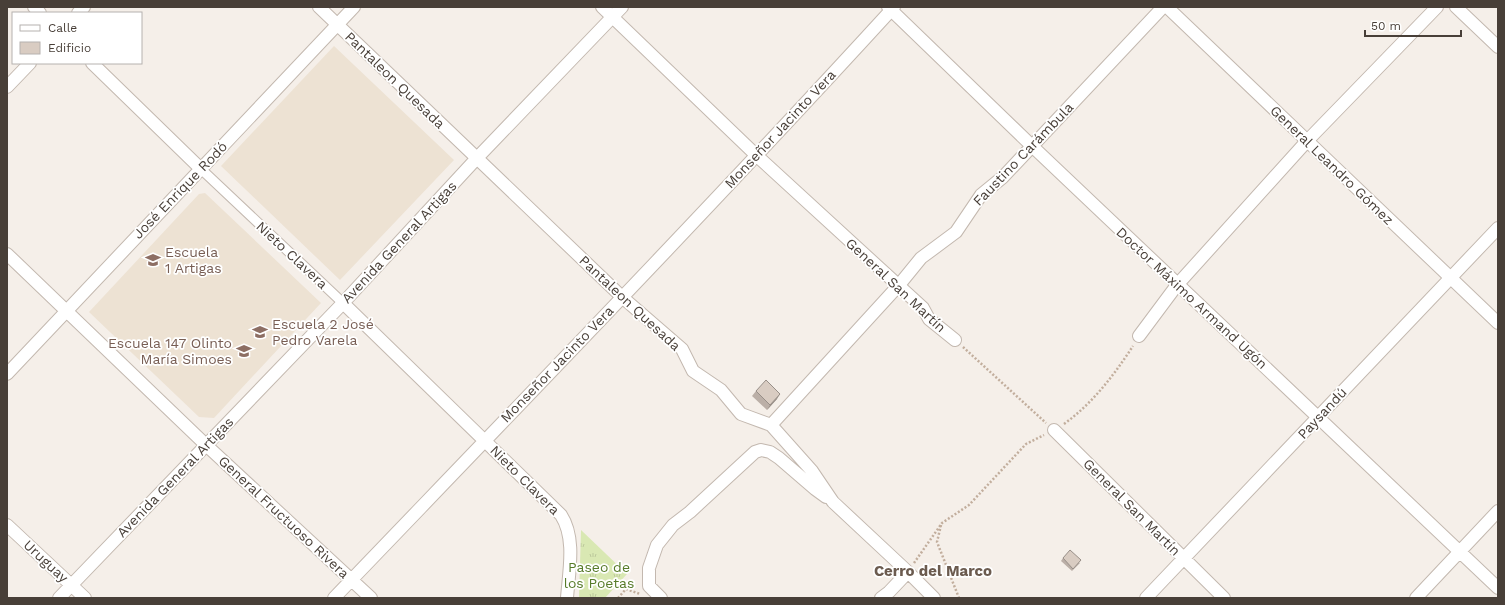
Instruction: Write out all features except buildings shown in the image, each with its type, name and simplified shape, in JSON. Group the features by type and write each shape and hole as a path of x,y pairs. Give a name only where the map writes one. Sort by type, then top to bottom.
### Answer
{"street":[{"name":"Pantaleon Quesada","path":"319,7 622,297 682,349 693,372 721,390 741,414 771,425 812,471 833,502 934,598"},
{"name":"José Enrique Rodó","path":"7,374 354,7"},
{"name":"General San Martín","path":"602,7 756,155 899,285 923,308 929,319 956,340"},
{"name":"Avenida General Artigas","path":"59,598 343,303 477,158 622,7"},
{"name":"Faustino Carámbula","path":"771,425 899,285 921,258 956,232 981,195 1003,177 1163,7"},
{"name":"General Leandro Gómez","path":"1166,7 1498,324"},
{"path":"1139,336 1178,285 1307,141 1438,7"},
{"path":"1456,7 1498,47"},
{"name":"Doctor Máximo Armand Ugón","path":"891,8 1032,146 1461,551 1498,588"},
{"name":"Monseñor Jacinto Vera","path":"334,598 622,297 756,155 891,8"},
{"path":"7,87 29,64"},
{"name":"Nieto Clavera","path":"93,64 201,169 343,303 561,515 568,528 570,561 567,598"},
{"name":"Paysandú","path":"1146,598 1498,228"},
{"name":"General Fructuoso Rivera","path":"7,254 206,445 371,598"},
{"name":"General San Martín","path":"1054,430 1224,598"},
{"path":"661,598 649,586 649,568 657,545 673,525 690,512 755,452 761,450 770,452 833,502"},
{"path":"1416,598 1498,512"},
{"name":"Uruguay","path":"7,525 84,598"},
{"path":"881,598 889,592 908,572"}],"path":[{"path":"908,572 942,523 969,505 1026,444 1054,430 1071,419 1098,394 1118,368 1139,336"},
{"name":"General San Martín","path":"956,340 1054,430"},
{"path":"942,523 937,542 959,598"},
{"path":"618,598 626,589 641,594 649,586"}],"shaded area":[{"path":"334,46 454,160 340,280 221,166"},
{"path":"205,193 321,303 214,418 199,417 89,312 199,194"}],"green space":[{"name":"Paseo de los Poetas","path":"581,530 627,574 605,598 579,598"}],"place":[{"name":"Escuela 1 Artigas","path":"153,260"},
{"name":"Escuela 2 José Pedro Varela","path":"260,332"},
{"name":"Escuela 147 Olinto María Simoes","path":"244,351"}],"district":[{"name":"Cerro del Marco","path":"933,571"}]}
